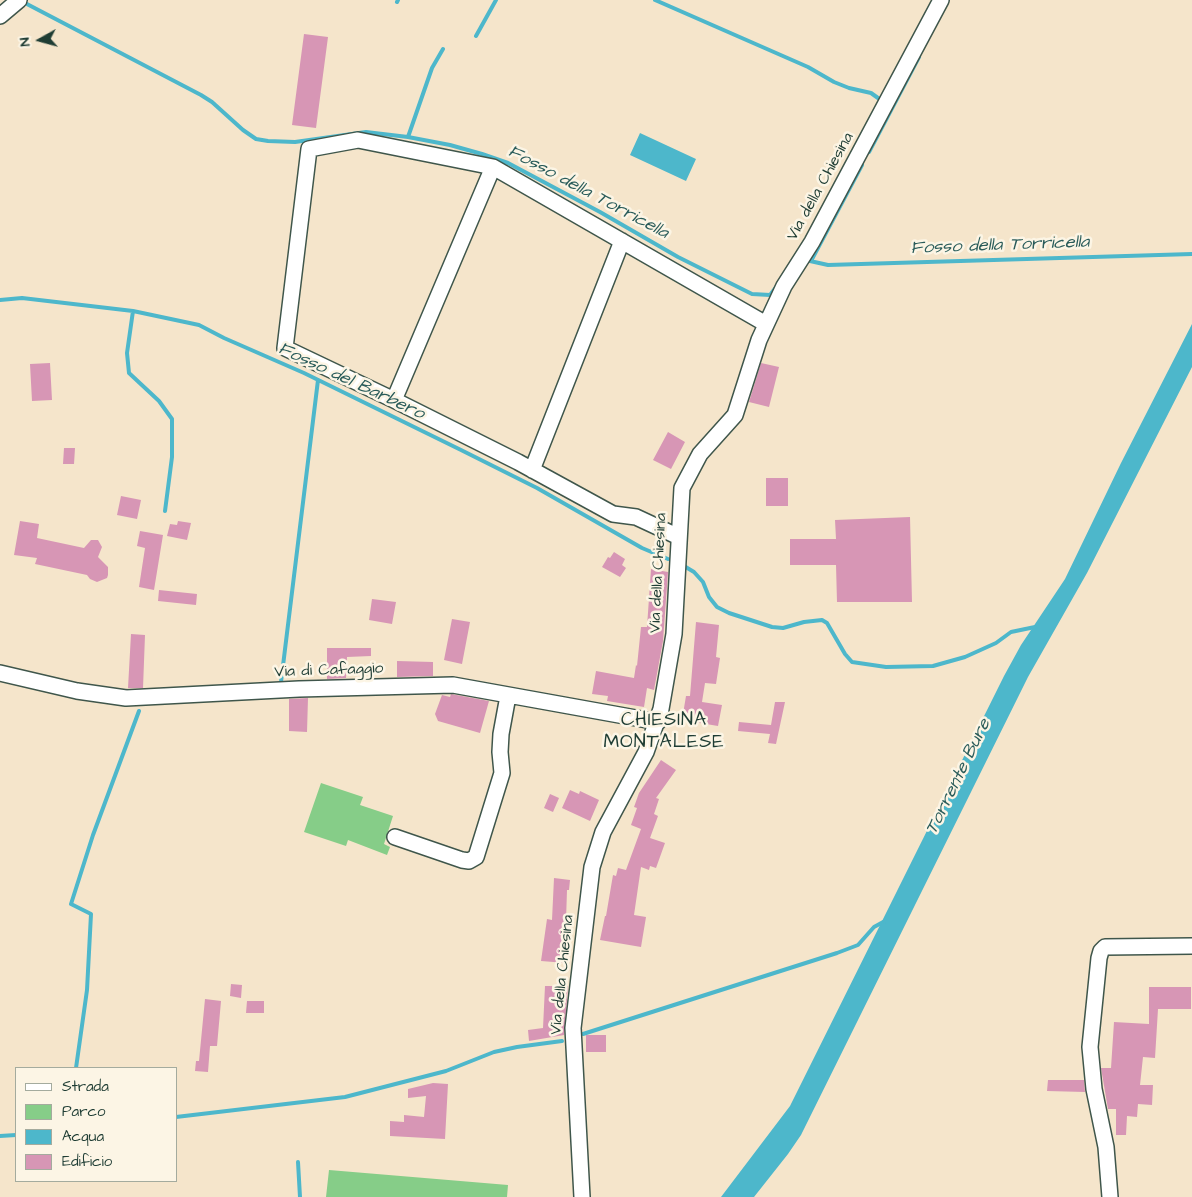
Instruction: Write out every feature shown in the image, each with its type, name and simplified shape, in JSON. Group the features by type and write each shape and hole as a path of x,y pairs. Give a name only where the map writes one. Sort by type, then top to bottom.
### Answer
{"street":[{"path":"0,16 19,0"},
{"name":"Via della Chiesina","path":"582,1197 573,1028 592,867 603,832 646,752 658,722 664,698 674,634 682,488 700,454 735,416 759,340 784,286 812,242 941,0"},
{"path":"679,538 636,517 613,514 532,470 394,400 285,348 309,149 358,140 493,167 766,324"},
{"path":"394,400 493,167"},
{"path":"532,470 622,241"},
{"name":"Via di Cafaggio","path":"0,674 117,698 299,689 448,685 658,722"},
{"path":"395,837 462,860 470,861 476,857 502,773 501,734 508,696"},
{"path":"1110,1197 1106,1147 1094,1089 1090,1047 1101,951 1105,947 1192,946"}],"green space":[{"path":"321,783 363,797 360,805 393,816 384,844 390,847 387,855 348,840 346,846 304,832"},
{"path":"329,1170 508,1185 507,1197 326,1197"}],"water":[{"path":"640,133 696,159 686,181 630,155"},
{"name":"Torrente Bure","path":"1192,324 1192,367 1087,573 1028,677 801,1135 754,1197 721,1197 790,1106 1004,676 1021,645 1065,579 1121,463"}],"building":[{"path":"304,34 328,37 316,128 292,125"},
{"path":"50,363 52,400 32,401 30,364"},
{"path":"761,363 779,367 769,407 749,402"},
{"path":"668,432 685,442 671,469 653,460"},
{"path":"64,448 75,448 74,464 63,464"},
{"path":"766,478 788,478 788,506 766,506"},
{"path":"121,496 141,500 137,519 117,515"},
{"path":"910,517 912,602 837,602 836,565 790,565 790,539 836,539 835,520"},
{"path":"20,521 39,524 37,538 84,548 91,540 98,540 102,547 98,557 108,567 107,578 97,582 90,579 87,575 35,564 37,558 14,555"},
{"path":"178,521 191,523 187,540 167,536 170,524 177,525"},
{"path":"140,531 163,535 154,590 139,587 145,548 137,546"},
{"path":"614,552 625,559 622,565 626,568 620,577 602,567 608,557 610,558"},
{"path":"651,569 668,572 663,641 654,690 647,688 644,707 607,701 608,696 592,694 596,671 634,678 641,627 647,627"},
{"path":"159,590 197,594 196,605 158,601"},
{"path":"372,599 396,602 392,624 369,620"},
{"path":"452,619 470,622 462,664 444,660"},
{"path":"696,622 719,625 716,657 720,658 716,684 705,683 702,702 722,705 718,726 682,720 686,696 690,696"},
{"path":"131,634 145,635 143,688 128,688"},
{"path":"327,648 371,648 371,656 347,657 346,678 327,679"},
{"path":"397,661 433,662 433,676 397,677"},
{"path":"451,694 489,701 480,733 438,721 435,714 442,695 450,697"},
{"path":"308,698 307,732 289,731 289,699"},
{"path":"775,702 785,702 776,744 768,743 770,734 738,731 739,722 771,725"},
{"path":"661,760 676,770 656,798 659,799 654,814 658,816 650,838 665,843 656,868 650,866 649,870 641,867 634,915 646,917 641,947 600,940 613,875 616,876 618,868 626,870 641,829 631,825 637,808 634,807 639,793"},
{"path":"570,790 579,794 580,791 599,800 590,821 562,808"},
{"path":"550,794 559,798 553,812 544,808"},
{"path":"554,878 570,880 569,890 567,890 565,949 568,949 566,963 541,961 547,919 552,920"},
{"path":"231,984 242,985 241,998 230,996"},
{"path":"545,986 568,986 564,1035 529,1041 528,1030 543,1028"},
{"path":"1149,987 1191,987 1191,1009 1158,1009 1155,1058 1143,1057 1140,1085 1153,1085 1152,1105 1138,1104 1137,1117 1127,1116 1126,1135 1116,1135 1116,1109 1108,1109 1101,1068 1111,1068 1114,1022 1149,1024"},
{"path":"205,999 221,1001 217,1046 210,1046 208,1072 195,1071 196,1061 199,1061"},
{"path":"247,1001 264,1001 264,1013 246,1013"},
{"path":"586,1035 606,1035 606,1052 586,1052"},
{"path":"1048,1080 1084,1080 1085,1092 1047,1091"},
{"path":"433,1083 448,1084 445,1139 390,1136 390,1121 404,1122 404,1115 424,1117 426,1096 408,1098 408,1089"}],"waterway":[{"path":"476,36 496,0"},
{"path":"655,0 808,67 834,82 871,93 878,98"},
{"name":"Fosso della Torricella","path":"25,3 201,95 256,139 295,142 366,132 408,137 450,145 482,154 508,163 600,212 678,257 752,294 770,295 777,286"},
{"path":"408,137 432,68 443,49"},
{"path":"869,152 919,57"},
{"path":"811,261 862,165"},
{"name":"Fosso della Torricella","path":"810,261 828,265 1192,254"},
{"name":"Fosso del Barbero","path":"0,300 22,298 133,311 199,325 304,373 461,450 537,488 642,548 668,559"},
{"path":"133,311 127,353 129,373 159,401 172,419 172,457 165,511"},
{"path":"281,682 318,380"},
{"name":"Fosso del Barbero","path":"684,566 694,572 703,582 709,597 717,607 729,613 772,627 783,628 804,622 822,620 827,623 845,654 852,662 886,667 933,666 965,657 996,643 1011,632 1035,627"},
{"path":"76,1067 87,990 91,914 71,904 93,835 139,711"},
{"path":"583,1034 837,953 858,945 874,927 885,921"},
{"path":"178,1117 345,1097 446,1071 494,1052 562,1041"},
{"path":"0,1136 15,1135"},
{"path":"298,1162 300,1197"}],"district":[{"name":"CHIESINA MONTALESE","path":"664,732"}]}
